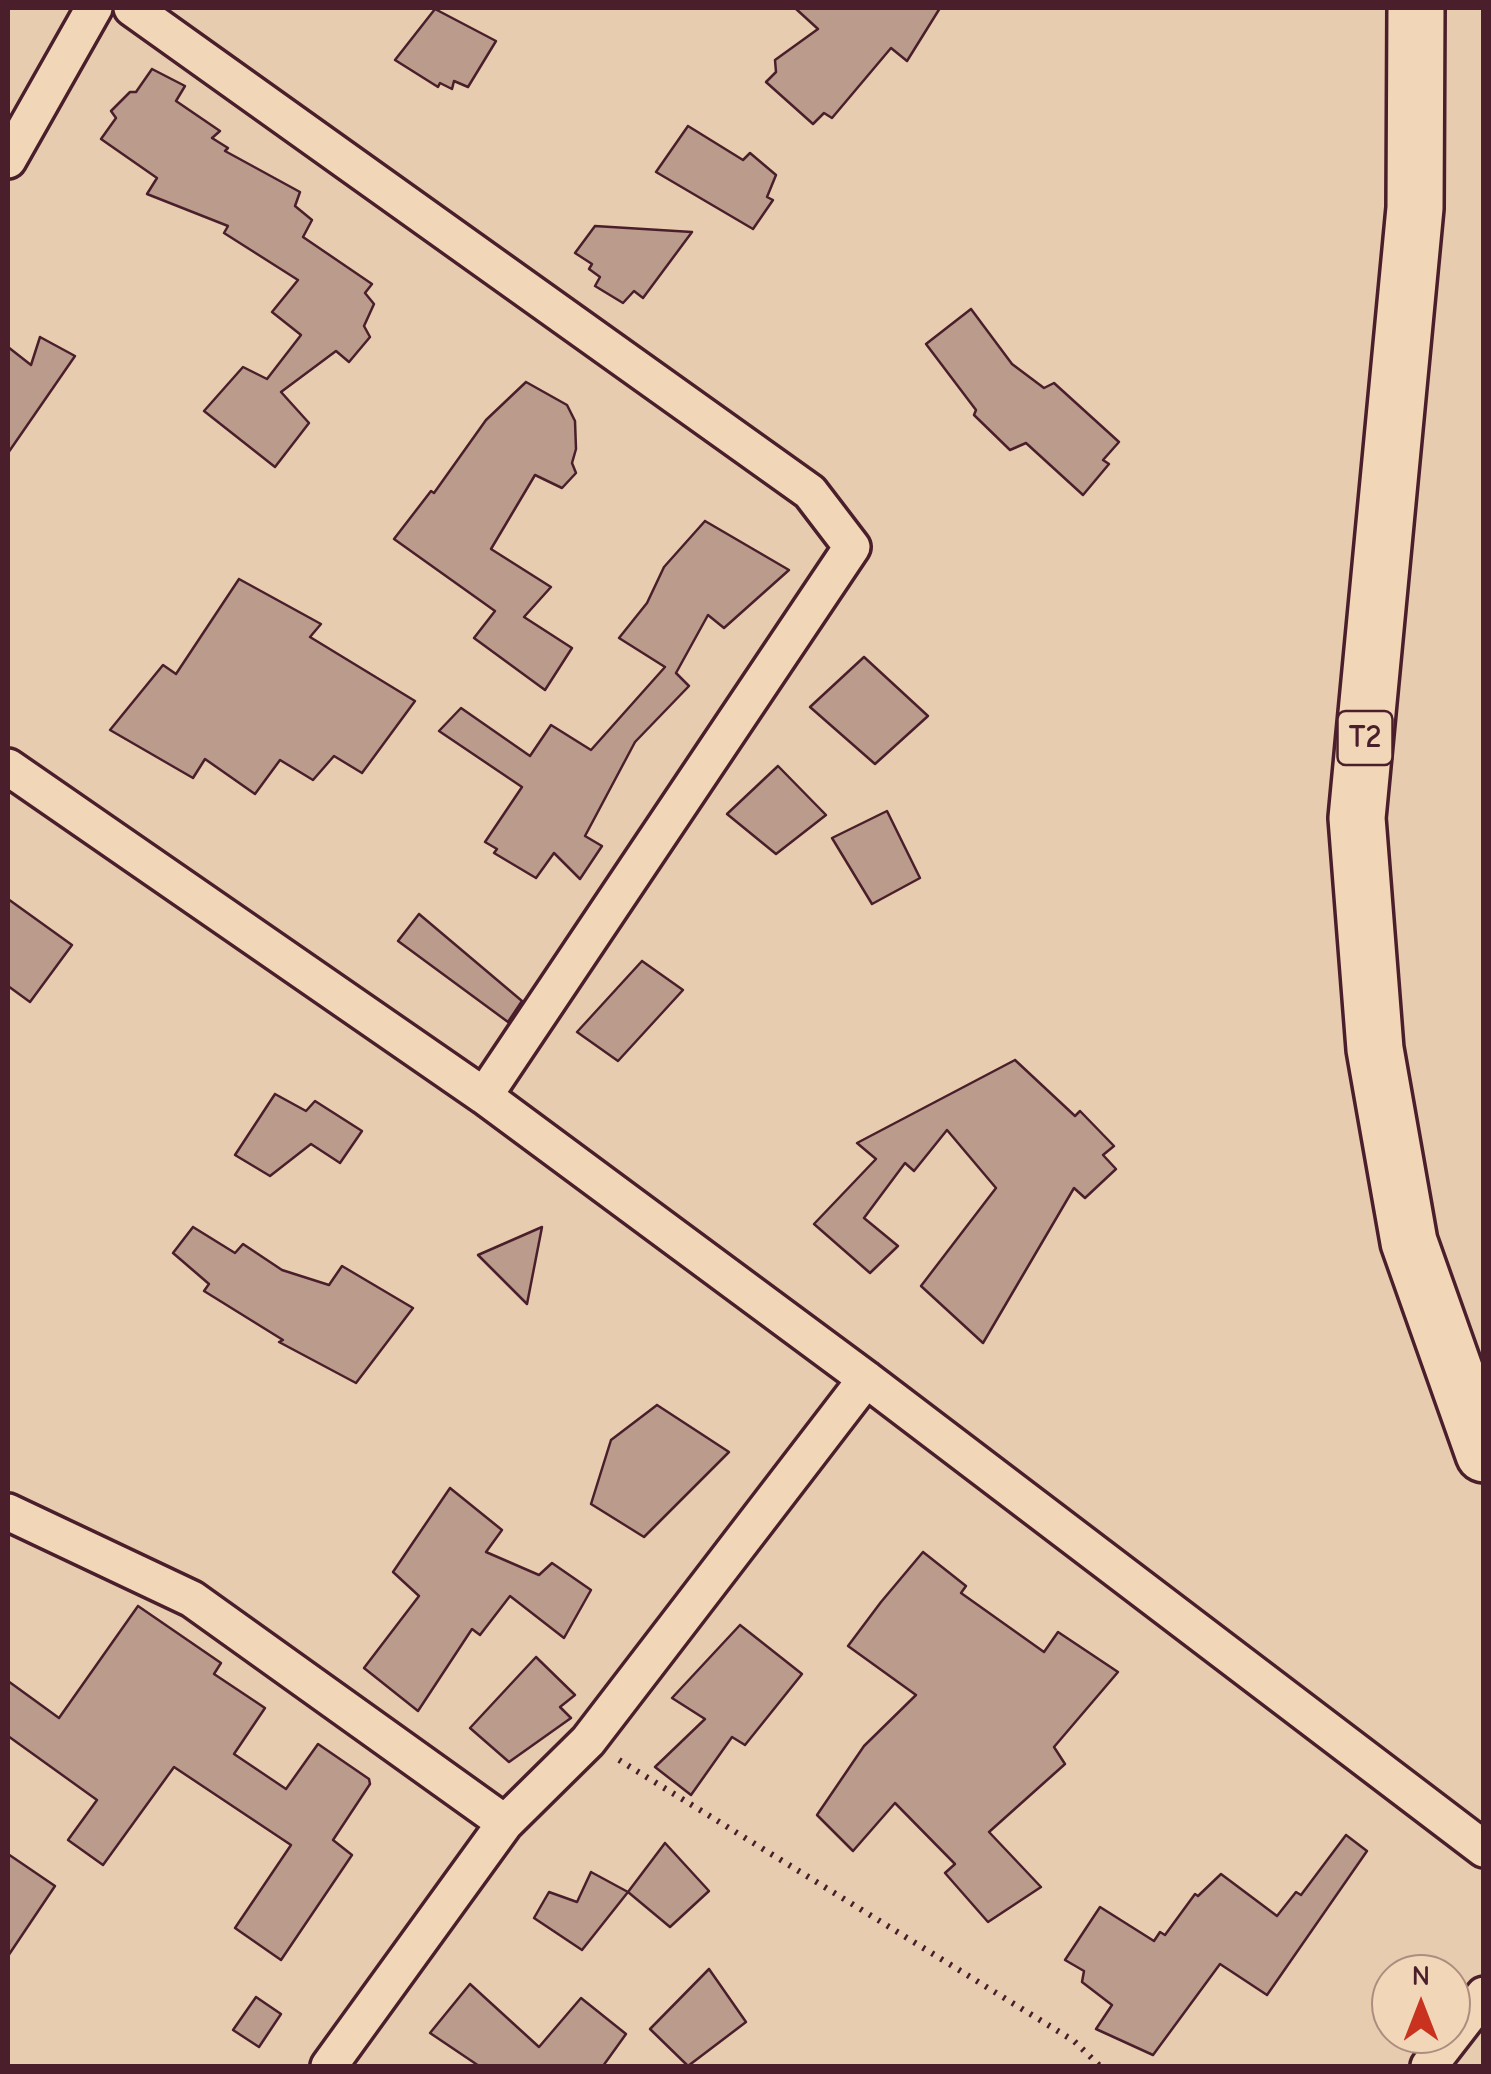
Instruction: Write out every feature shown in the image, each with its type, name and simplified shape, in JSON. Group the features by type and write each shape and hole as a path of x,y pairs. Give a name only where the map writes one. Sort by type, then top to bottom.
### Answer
{"highway":[{"name":"T2","path":"1416,8 1415,208 1357,818 1374,1049 1409,1242 1484,1454"}],"street":[{"path":"8,160 94,8"},
{"path":"132,8 810,492 852,547 484,1096"},
{"path":"8,768 484,1096 866,1378 1484,1849"},
{"path":"329,2066 505,1824 588,1741 866,1378"},
{"path":"8,1512 192,1599 505,1824"},
{"path":"1429,2066 1484,1995"}],"path":[{"path":"588,1741 1074,2041 1100,2066"}],"building":[{"path":"795,8 940,8 907,61 891,48 832,118 824,113 813,124 766,82 776,72 775,60 818,29"},
{"path":"435,9 496,41 468,87 454,81 452,89 440,83 438,87 395,60"},
{"path":"152,69 185,86 176,101 220,131 212,138 228,148 225,151 300,192 295,206 312,220 303,237 372,284 365,293 374,304 364,326 370,337 349,362 336,351 281,392 309,423 275,467 204,411 243,367 267,379 301,335 272,312 298,280 224,233 228,226 147,194 157,178 101,139 116,118 111,111 130,92 136,92"},
{"path":"688,126 743,160 750,153 776,175 767,197 773,200 753,229 656,172"},
{"path":"595,226 692,232 643,298 634,291 623,303 595,286 600,277 589,269 592,264 575,253"},
{"path":"971,309 1012,364 1044,388 1054,383 1119,442 1103,460 1109,464 1083,495 1026,443 1010,450 974,415 976,410 926,344"},
{"path":"40,337 75,356 8,453 8,347 31,365"},
{"path":"526,382 567,405 575,421 572,463 576,473 562,488 535,475 491,549 551,587 524,617 572,648 545,690 474,638 495,611 394,539 431,491 434,493 486,420"},
{"path":"705,521 789,570 724,628 708,615 676,673 689,686 635,742 585,836 602,846 580,879 554,853 536,878 494,853 497,849 485,842 522,787 439,731 461,708 530,756 551,725 591,750 665,667 619,638 647,603 664,567"},
{"path":"239,579 321,624 310,637 415,701 362,773 334,756 313,780 280,760 255,794 205,759 193,778 110,730 163,665 176,674"},
{"path":"864,657 928,716 875,764 810,707"},
{"path":"778,766 826,815 776,854 727,814"},
{"path":"887,811 920,878 872,904 832,838"},
{"path":"8,899 72,945 30,1002 8,986"},
{"path":"419,914 522,1001 508,1022 398,941"},
{"path":"642,961 683,990 618,1061 577,1032"},
{"path":"1015,1060 1075,1116 1080,1111 1114,1146 1103,1155 1116,1169 1085,1198 1074,1188 983,1343 921,1286 996,1188 947,1130 914,1171 905,1163 864,1218 898,1246 870,1273 814,1224 876,1159 857,1143"},
{"path":"275,1094 306,1111 315,1101 362,1131 340,1163 311,1144 270,1176 235,1155"},
{"path":"193,1227 235,1253 243,1244 282,1270 329,1285 342,1266 413,1308 356,1383 279,1342 283,1340 204,1291 209,1284 173,1253"},
{"path":"542,1227 527,1304 478,1255"},
{"path":"657,1405 729,1452 644,1537 591,1504 611,1440"},
{"path":"450,1488 502,1530 486,1552 539,1575 552,1563 591,1590 564,1638 510,1596 480,1635 472,1629 418,1711 364,1668 419,1596 393,1572"},
{"path":"923,1552 966,1586 961,1593 1044,1652 1058,1632 1118,1672 1054,1747 1065,1764 989,1832 1041,1887 988,1922 945,1873 955,1864 895,1803 853,1851 817,1815 864,1746 916,1695 848,1646"},
{"path":"138,1606 221,1663 214,1674 265,1708 234,1754 286,1789 318,1744 369,1779 370,1784 333,1840 352,1855 281,1960 235,1928 291,1845 174,1767 103,1865 68,1840 97,1800 8,1736 8,1681 59,1718"},
{"path":"740,1625 802,1674 745,1745 732,1737 691,1795 655,1767 705,1719 672,1698"},
{"path":"536,1657 575,1695 560,1707 571,1718 509,1762 470,1728"},
{"path":"1346,1835 1367,1851 1267,1995 1220,1964 1153,2055 1096,2029 1112,2005 1082,1982 1084,1971 1065,1960 1100,1907 1154,1941 1160,1932 1165,1935 1195,1894 1198,1896 1221,1874 1277,1916 1296,1892 1301,1895"},
{"path":"665,1843 709,1891 670,1927 628,1892"},
{"path":"8,1854 55,1886 8,1956"},
{"path":"591,1872 628,1892 582,1950 534,1918 549,1892 577,1902"},
{"path":"709,1969 746,2022 688,2066 650,2029"},
{"path":"470,1984 539,2047 581,1998 626,2034 603,2066 479,2066 430,2033"},
{"path":"256,1997 281,2014 259,2047 233,2030"}]}
